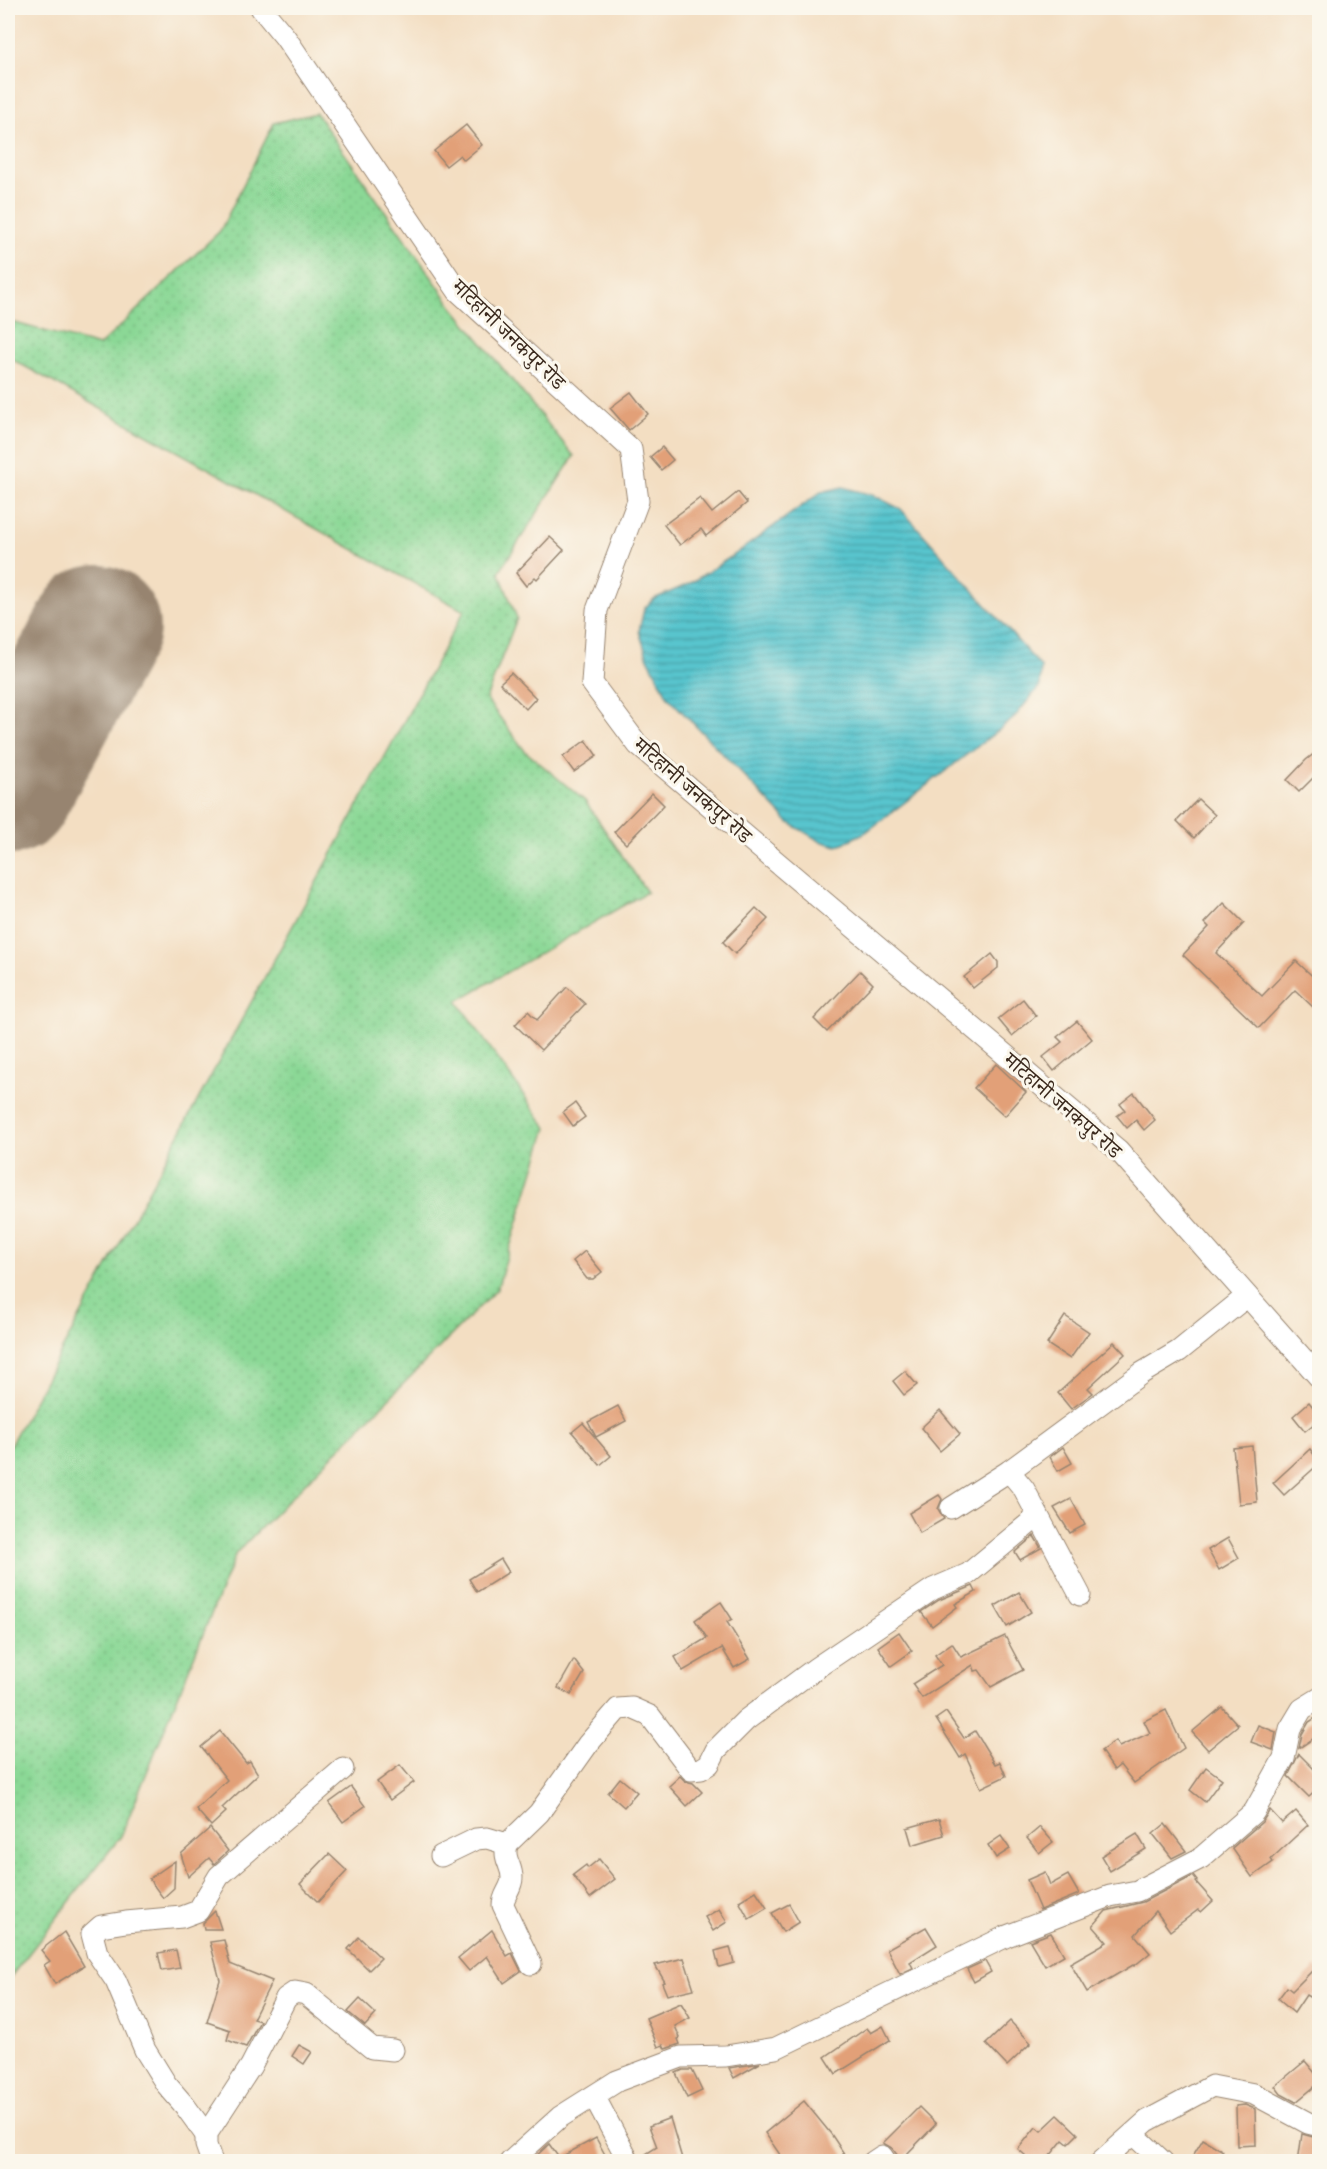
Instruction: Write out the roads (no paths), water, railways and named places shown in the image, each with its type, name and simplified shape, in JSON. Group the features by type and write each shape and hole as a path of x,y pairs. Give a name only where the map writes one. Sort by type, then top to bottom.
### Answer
{"street":[{"name":"मटिहानी जनकपुर रोड","path":"261,8 285,38 458,291 631,449 638,501 597,610 592,683 638,745 1118,1150 1320,1378"},
{"path":"951,1508 1009,1471 1142,1373 1179,1351 1247,1296"},
{"path":"1009,1471 1024,1489 1080,1595"},
{"path":"531,1964 503,1905 503,1898 512,1885 512,1875 505,1855 507,1844 539,1813 588,1744 618,1709 632,1708 650,1716 691,1770 701,1769 709,1764 716,1750 746,1720 816,1668 933,1589 968,1574 1038,1516"},
{"path":"510,2162 560,2117 617,2082 681,2057 726,2056 776,2048 1007,1936 1110,1896 1137,1891 1201,1858 1254,1812 1284,1758 1290,1729 1302,1709 1320,1698"},
{"path":"206,2135 185,2106 165,2084 145,2050 116,1981 97,1953 92,1934 101,1926 182,1917 198,1911 219,1876 343,1769"},
{"path":"441,1856 476,1839 487,1838 507,1844"},
{"path":"212,2162 206,2145 206,2135 252,2066 286,1998 295,1992 306,1994 372,2048 393,2050"},
{"path":"1101,2162 1147,2121 1212,2086 1254,2094 1308,2123 1320,2126"},
{"path":"594,2096 629,2162"},
{"path":"1132,2134 1163,2162"},
{"path":"873,2162 882,2156 886,2162"}],"water":[{"path":"843,487 875,496 901,509 1041,667 1040,686 1013,719 866,832 837,846 820,841 789,823 668,697 647,656 639,631 644,609 654,599 689,584 734,555 821,492"}]}
